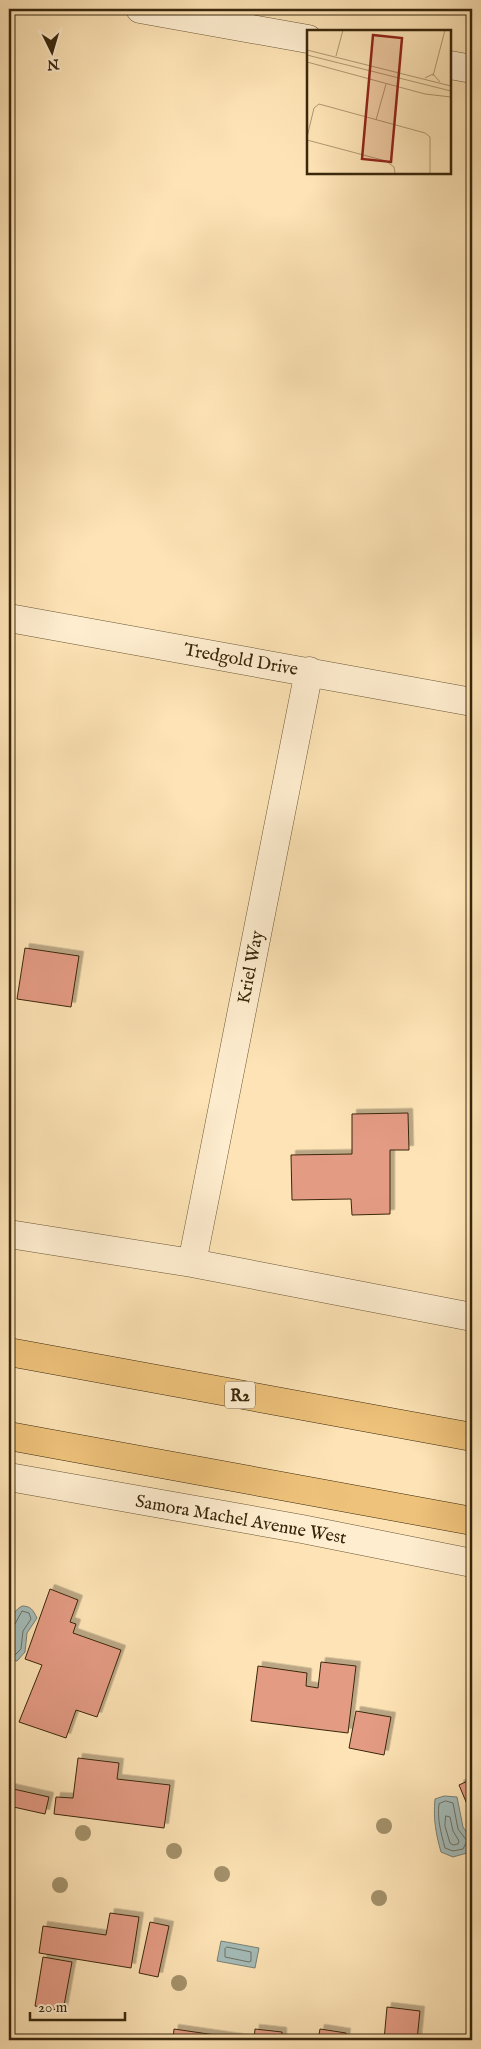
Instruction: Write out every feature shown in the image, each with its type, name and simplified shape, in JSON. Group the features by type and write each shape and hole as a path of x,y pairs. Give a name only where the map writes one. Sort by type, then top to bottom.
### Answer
{"highway":[{"name":"R2","path":"9,1352 472,1437"},
{"path":"9,1436 472,1521"}],"street":[{"path":"140,9 307,39"},
{"path":"451,65 472,69"},
{"name":"Tredgold Drive","path":"9,618 472,702"},
{"name":"Kriel Way","path":"192,1263 309,671"},
{"path":"9,1234 192,1263 472,1317"},
{"name":"Samora Machel Avenue West","path":"9,1477 302,1529 472,1563"}],"water":[{"path":"22,1606 31,1609 37,1618 27,1633 25,1652 17,1661 9,1660 8,1630 12,1616"},
{"path":"444,1796 457,1797 463,1827 472,1840 467,1853 453,1857 441,1852 435,1826 435,1799"},
{"path":"221,1941 259,1948 255,1968 217,1961"}],"building":[{"path":"25,948 79,956 71,1007 17,999"},
{"path":"408,1113 409,1150 390,1150 390,1214 352,1215 351,1199 292,1200 291,1155 352,1154 352,1114"},
{"path":"50,1589 78,1600 70,1622 76,1624 73,1633 121,1650 97,1717 76,1710 66,1738 19,1722 42,1665 25,1659"},
{"path":"321,1662 356,1666 348,1733 251,1721 258,1666 307,1673 306,1686 318,1688"},
{"path":"356,1711 391,1717 384,1755 349,1748"},
{"path":"78,1758 119,1763 117,1779 170,1785 164,1828 54,1814 56,1797 73,1798"},
{"path":"472,1779 472,1816 459,1785"},
{"path":"9,1788 49,1797 45,1814 9,1806"},
{"path":"110,1913 139,1917 131,1968 39,1953 43,1926 106,1935"},
{"path":"150,1922 169,1926 158,1977 139,1973"},
{"path":"43,1957 72,1962 63,2011 35,2006"},
{"path":"387,2007 420,2011 417,2040 384,2040"},
{"path":"174,2029 250,2040 173,2040"},
{"path":"255,2029 282,2032 282,2040 254,2040"},
{"path":"320,2029 346,2033 345,2040 318,2040"}]}
